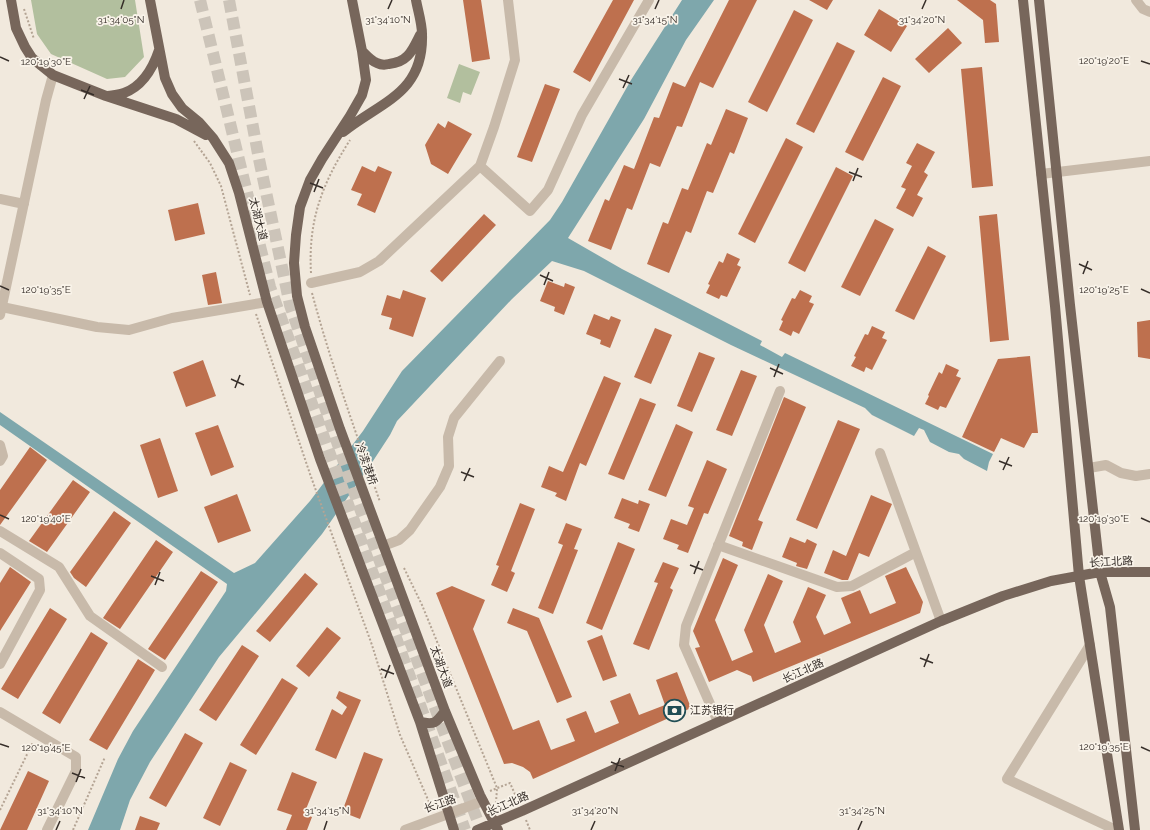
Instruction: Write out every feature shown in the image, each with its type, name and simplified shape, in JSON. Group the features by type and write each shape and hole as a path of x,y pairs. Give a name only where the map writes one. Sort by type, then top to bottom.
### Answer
{"main road":[{"path":"11,0 16,28 25,47 32,58 53,75 106,96 176,119 213,138"},
{"name":"太湖大道","path":"150,0 165,78 172,94 182,108 199,122 213,138 229,163 239,193 267,302 320,459 420,722"},
{"path":"336,138 362,95 366,80 352,0"},
{"path":"336,138 359,119 396,95 408,85 418,67 422,48 422,32 416,0"},
{"path":"1023,0 1055,306 1079,576 1118,830"},
{"path":"1039,0 1100,572 1110,607 1135,830"},
{"path":"362,51 373,61 385,65 394,64 405,60 412,51 422,32"},
{"path":"106,96 124,93 137,86 146,77 154,64 159,49"},
{"name":"冷渎港桥","path":"336,138 310,180 300,207 294,263 297,296 305,327 369,508"},
{"name":"太湖大道","path":"369,508 445,711 483,801 496,827"},
{"name":"长江北路","path":"477,830 496,827 718,722 941,621 1003,596 1051,582 1100,572 1150,572"},
{"path":"445,711 437,721 430,724 420,722 454,830"}],"street":[{"path":"311,282 360,272 379,261 480,166 515,60 508,0"},
{"path":"480,166 530,211 548,190 582,115 649,0"},
{"path":"1136,0 1143,9 1150,12"},
{"path":"53,75 46,100 24,204 3,287 1,311 97,327 128,330 172,318 267,302"},
{"path":"1041,174 1150,162"},
{"path":"0,199 24,204"},
{"path":"383,546 399,540 410,530 440,487 448,466 448,436 454,418 500,361"},
{"path":"718,722 684,645 686,626 780,392"},
{"path":"0,445 3,456 0,461"},
{"path":"880,453 941,621"},
{"path":"1089,468 1106,465 1121,473 1136,476 1150,474"},
{"path":"0,531 59,567 90,616 162,667"},
{"path":"718,545 837,587 852,586 916,552"},
{"path":"0,553 39,579 40,590 0,664"},
{"path":"1090,645 1008,779 1118,830"},
{"path":"0,712 76,757 76,771 48,830"},
{"name":"长江路","path":"405,830 483,801"}],"path":[{"path":"22,2 34,39"},
{"path":"190,137 210,163 221,186 253,305 310,474 372,645 400,736 433,812 437,817"},
{"path":"352,137 335,164 323,190 314,218 310,260 311,282 312,292 323,333 349,415 382,508"},
{"path":"401,562 422,605 497,788 496,827"},
{"path":"0,810 37,734"},
{"path":"73,830 105,757"}],"green space":[{"path":"31,0 135,0 144,57 125,77 107,79 51,54 37,34"},
{"path":"459,64 480,72 471,95 463,92 460,103 447,98"}],"water":[{"path":"682,0 714,0 686,40 644,119 568,238 622,269 762,341 760,345 782,357 785,353 993,454 987,471 964,459 959,454 949,452 930,442 924,430 919,428 914,436 872,415 865,408 731,345 584,271 552,261 512,299 397,421 390,435 373,461 322,534 219,657 150,762 130,800 120,830 88,830 118,759 133,731 226,591 227,584 0,425 0,412 234,573 255,563 310,501 363,431 402,371 550,220 562,202 631,80"}],"building":[{"path":"463,0 481,0 490,59 472,62"},
{"path":"613,0 634,0 590,82 573,72"},
{"path":"729,0 757,0 713,88 700,82 682,127 677,126 660,167 650,163 632,210 627,208 611,250 588,241 605,199 609,201 624,165 634,169 654,117 659,118 673,82 685,87"},
{"path":"809,0 833,0 827,10"},
{"path":"957,0 990,0 996,4 999,42 985,43 983,20"},
{"path":"879,9 907,26 891,52 864,35"},
{"path":"794,10 813,20 767,112 748,102"},
{"path":"948,28 962,43 929,73 915,59"},
{"path":"837,42 855,51 814,133 796,124"},
{"path":"982,67 993,186 972,188 961,69"},
{"path":"883,77 901,86 863,161 845,152"},
{"path":"545,84 560,89 532,162 517,157"},
{"path":"726,109 748,118 734,154 730,152 713,193 707,191 691,233 686,231 669,273 647,264 663,222 668,224 682,188 688,190 707,143 711,145"},
{"path":"448,121 472,134 448,174 431,164 425,145 438,123 445,128"},
{"path":"786,138 803,147 755,243 738,234"},
{"path":"917,143 935,152 924,172 928,175 917,195 923,198 913,217 896,208 906,189 901,187 912,166 906,163"},
{"path":"362,166 375,172 378,166 392,172 375,213 357,205 362,194 351,190"},
{"path":"836,167 853,176 805,272 788,263"},
{"path":"198,203 205,234 175,241 168,210"},
{"path":"484,214 496,225 442,282 430,271"},
{"path":"997,214 1009,340 990,342 979,216"},
{"path":"875,219 894,229 860,296 841,287"},
{"path":"928,246 946,256 914,320 895,311"},
{"path":"727,253 740,259 737,265 741,267 727,297 721,295 719,299 706,293 710,285 708,284 719,261 723,263"},
{"path":"216,272 222,303 208,305 202,275"},
{"path":"548,281 564,287 565,283 575,287 564,315 554,311 555,307 540,301"},
{"path":"403,290 426,298 413,337 389,329 392,318 381,315 387,295 400,299"},
{"path":"800,290 812,296 809,302 814,304 799,334 793,331 791,336 779,330 783,321 781,320 792,298 795,299"},
{"path":"594,314 609,320 611,316 621,320 610,348 600,344 601,340 586,334"},
{"path":"1150,320 1150,359 1138,357 1137,322"},
{"path":"872,326 885,332 882,338 887,340 872,370 866,367 864,372 851,366 856,357 854,356 865,334 868,335"},
{"path":"655,328 672,335 651,384 634,377"},
{"path":"699,352 715,358 692,412 677,406"},
{"path":"1030,356 1038,433 1032,433 1024,448 1001,438 994,452 962,437 998,359"},
{"path":"203,360 216,396 186,407 173,372"},
{"path":"946,364 959,370 956,376 961,378 946,408 940,406 938,410 925,404 939,372 942,374"},
{"path":"741,370 757,376 732,436 716,430"},
{"path":"604,376 621,383 586,466 580,463 566,501 555,496 557,493 541,487 549,466 563,472"},
{"path":"784,397 806,407 758,520 763,522 752,550 742,546 743,542 729,536"},
{"path":"640,398 656,404 624,480 608,474"},
{"path":"838,420 860,429 817,529 796,520"},
{"path":"676,424 693,432 666,497 648,490"},
{"path":"218,425 234,467 211,476 195,433"},
{"path":"160,438 178,491 158,498 140,445"},
{"path":"30,447 47,460 0,525 0,490"},
{"path":"707,460 727,469 708,514 704,513 688,553 677,549 679,545 663,539 671,519 687,525 694,508 688,506"},
{"path":"73,480 90,492 47,552 29,541"},
{"path":"237,494 251,531 218,543 204,507"},
{"path":"871,495 892,504 869,557 859,553 848,580 842,580 824,573 833,550 846,556"},
{"path":"622,498 638,504 639,500 650,504 639,532 628,528 630,524 614,518"},
{"path":"520,503 535,509 511,571 515,573 507,592 491,585 499,566 496,565"},
{"path":"114,511 131,523 86,587 74,578 70,572"},
{"path":"566,523 582,529 574,549 578,550 553,614 538,608 563,545 558,543"},
{"path":"790,537 805,543 807,539 817,544 807,569 796,566 797,563 782,557"},
{"path":"156,540 173,552 120,629 103,618"},
{"path":"618,542 635,549 602,630 586,623"},
{"path":"723,558 738,565 715,620 732,661 753,652 744,630 768,574 783,581 764,625 775,653 801,642 793,622 808,587 826,595 816,617 824,635 851,623 841,598 860,590 870,614 896,603 885,576 906,567 923,602 920,613 753,682 751,676 737,670 709,682 695,648 700,647 693,631"},
{"path":"663,562 679,568 670,588 673,590 649,650 633,644 658,583 654,582"},
{"path":"10,567 31,582 0,631 0,583"},
{"path":"201,571 218,582 165,660 148,649"},
{"path":"305,573 318,584 270,642 256,631"},
{"path":"452,586 485,600 473,629 513,730 539,720 551,750 575,741 566,719 586,711 595,733 619,723 610,701 630,693 639,715 665,705 656,680 677,672 691,708 533,779 530,772 523,767 512,763 504,764 436,593"},
{"path":"50,608 67,619 18,699 1,689"},
{"path":"513,608 539,618 572,697 557,703 527,631 507,623"},
{"path":"327,627 341,638 309,677 296,666"},
{"path":"91,632 108,643 60,724 42,713"},
{"path":"602,635 617,676 603,681 587,641"},
{"path":"242,645 259,656 216,721 199,710"},
{"path":"138,659 155,670 107,750 89,740"},
{"path":"282,678 298,688 256,755 240,745"},
{"path":"339,691 361,700 336,759 315,750 332,709 342,715 347,707 336,698"},
{"path":"185,733 203,743 166,807 149,798"},
{"path":"364,752 383,759 360,819 342,812"},
{"path":"230,762 247,770 220,826 203,818"},
{"path":"28,771 49,781 27,830 0,830"},
{"path":"292,772 317,782 304,814 312,817 307,830 286,830 292,815 277,810"},
{"path":"140,816 160,823 157,830 135,830"}],"tunnel":[{"path":"200,0 270,287 465,830"},
{"path":"229,0 259,159 290,305 358,503 481,830"}],"place":[{"name":"江苏银行","path":"674,710"}]}
